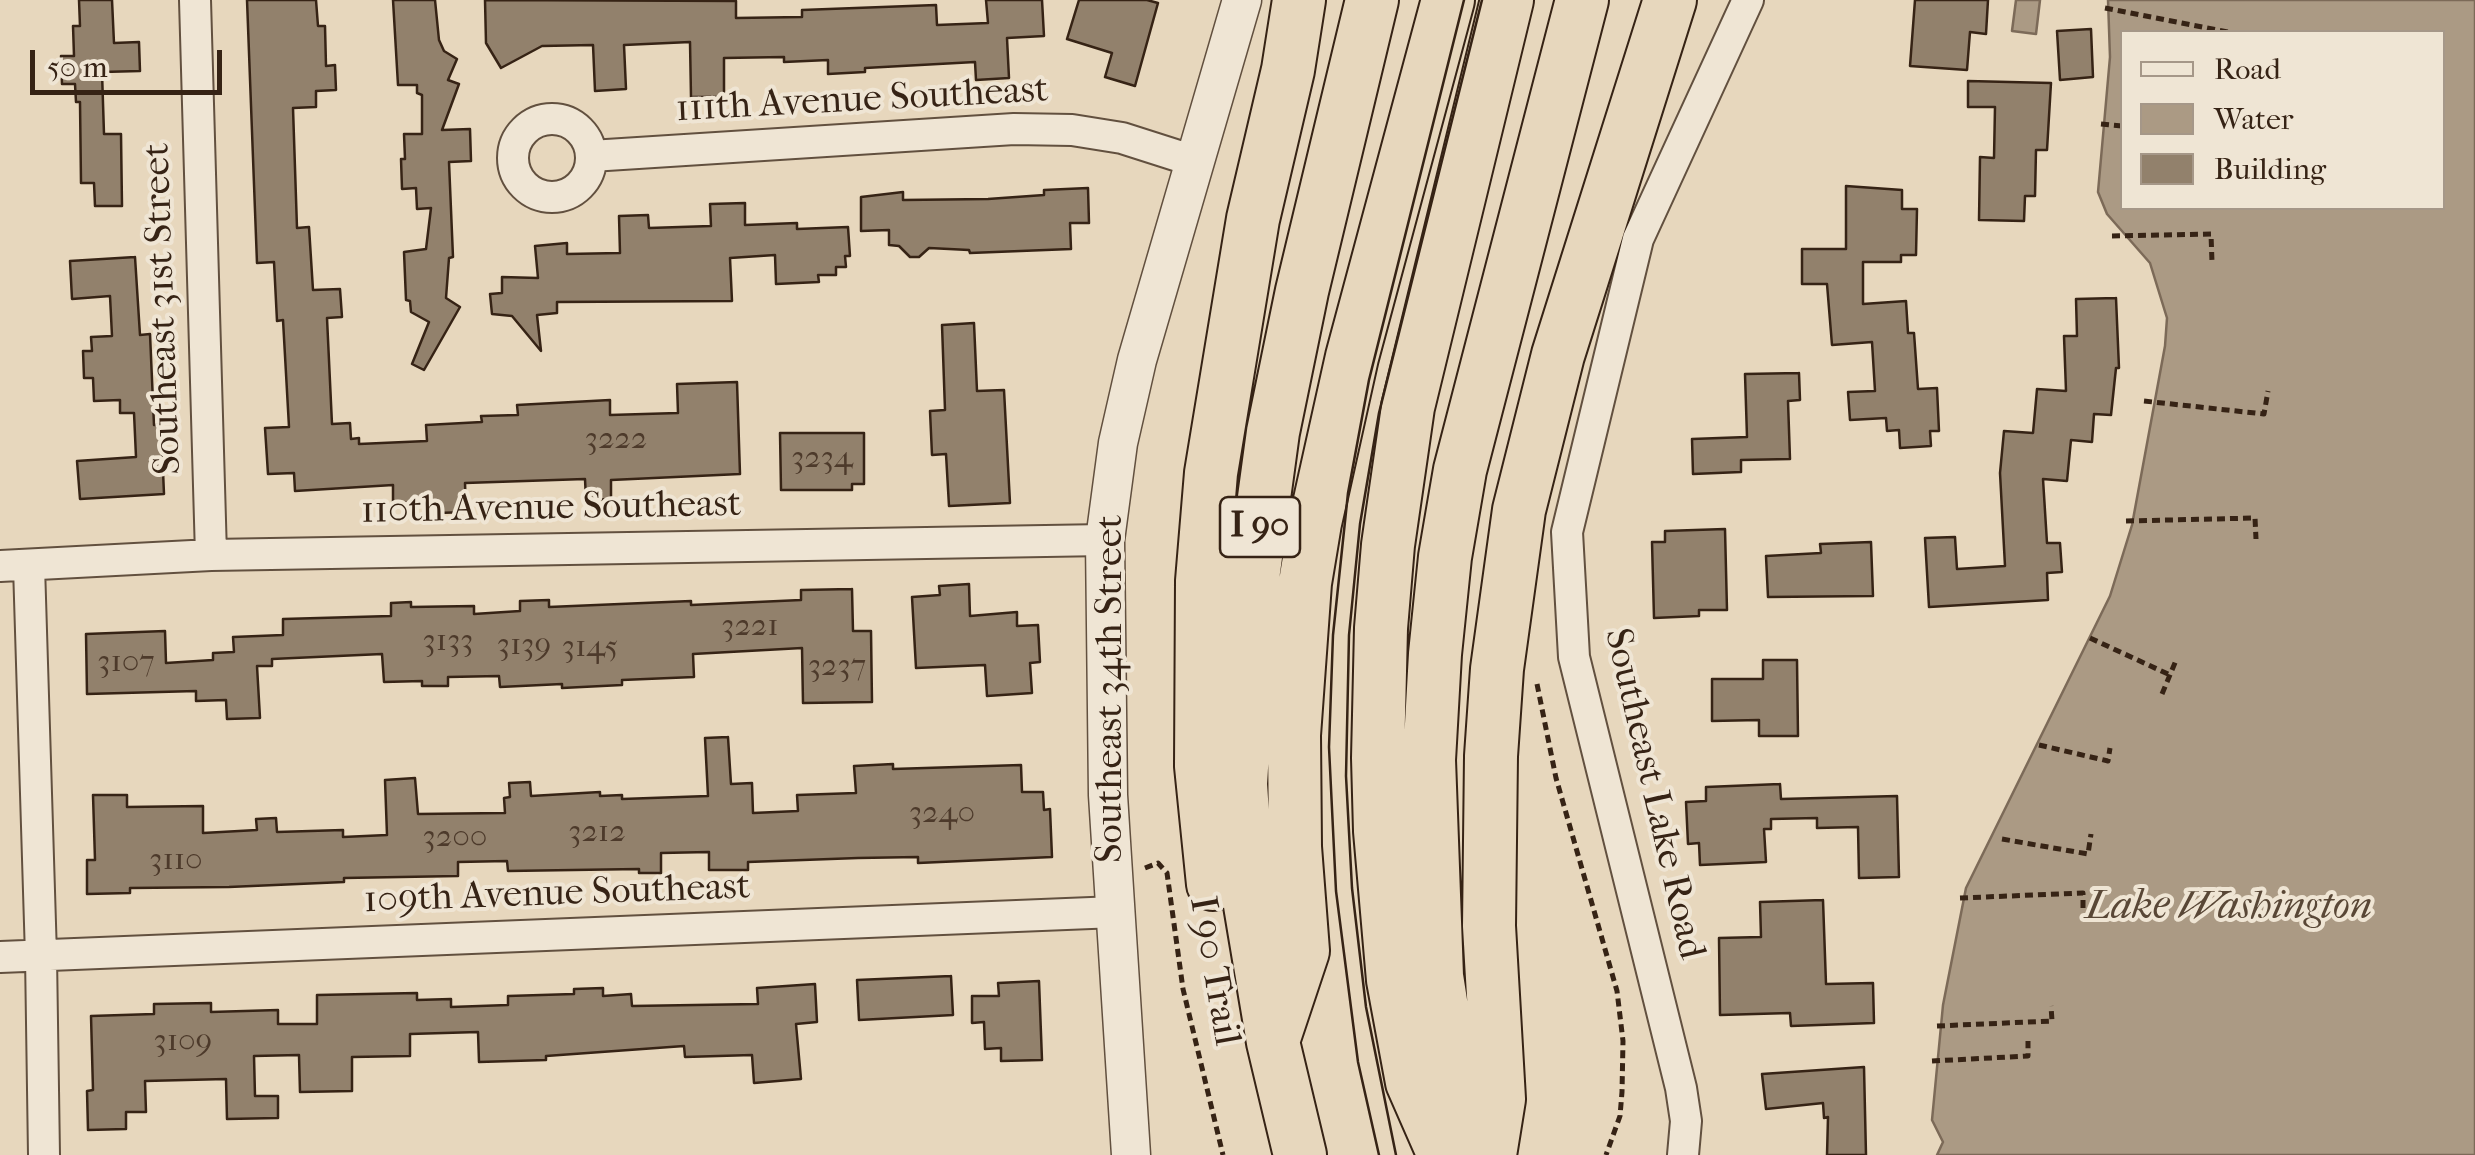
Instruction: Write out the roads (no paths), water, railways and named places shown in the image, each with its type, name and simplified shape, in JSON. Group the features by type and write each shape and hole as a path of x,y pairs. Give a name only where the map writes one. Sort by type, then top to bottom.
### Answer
{"highway":[{"path":"1273,1042 1214,896 1201,766 1202,581 1211,473 1233,332 1300,0"},
{"name":"I 90","path":"1300,1155 1273,1042 1248,894 1241,784 1254,571 1273,432 1291,344 1372,0"},
{"path":"1273,1042 1303,952 1295,847 1294,735 1303,602 1314,522 1352,357 1448,0"},
{"path":"1473,1154 1412,1082 1393,980 1380,831 1379,692 1388,545 1408,408 1507,0"},
{"path":"1529,196 1564,0"},
{"path":"1473,1154 1437,976 1429,760 1435,654 1460,470 1582,0"},
{"path":"1473,1154 1499,1099 1489,926 1491,756 1497,668 1518,510 1558,355 1670,0"}],"street":[{"name":"Southeast 31st Street","path":"195,0 211,555"},
{"name":"Southeast 34th Street","path":"1132,1155 1108,795 1105,540 1118,442 1137,360 1194,161 1220,87 1242,0"},
{"name":"Southeast Lake Road","path":"1683,1155 1686,1121 1681,1088 1574,658 1568,532 1638,239 1748,0"},
{"name":"111th Avenue Southeast","path":"591,156 1014,129 1106,135 1194,161"},
{"name":"110th Avenue Southeast","path":"14,566 211,555 1105,540"},
{"path":"14,566 42,956 44,1155"},
{"name":"109th Avenue Southeast","path":"0,958 1116,912"}],"water":[{"path":"2016,0 2040,0 2036,34 2012,31"},
{"name":"Lake Washington","path":"2108,0 2475,0 2475,1155 1937,1155 1943,1142 1932,1120 1943,1005 1966,888 2110,596 2132,525 2165,346 2167,318 2150,263 2107,214 2098,192 2110,57"}],"tram line":[{"path":"1379,1155 1358,1062 1336,891 1329,747 1333,635 1348,493 1369,380 1464,0"},
{"path":"1396,1155 1366,1007 1352,888 1346,776 1349,635 1360,524 1379,413 1482,0"}]}
